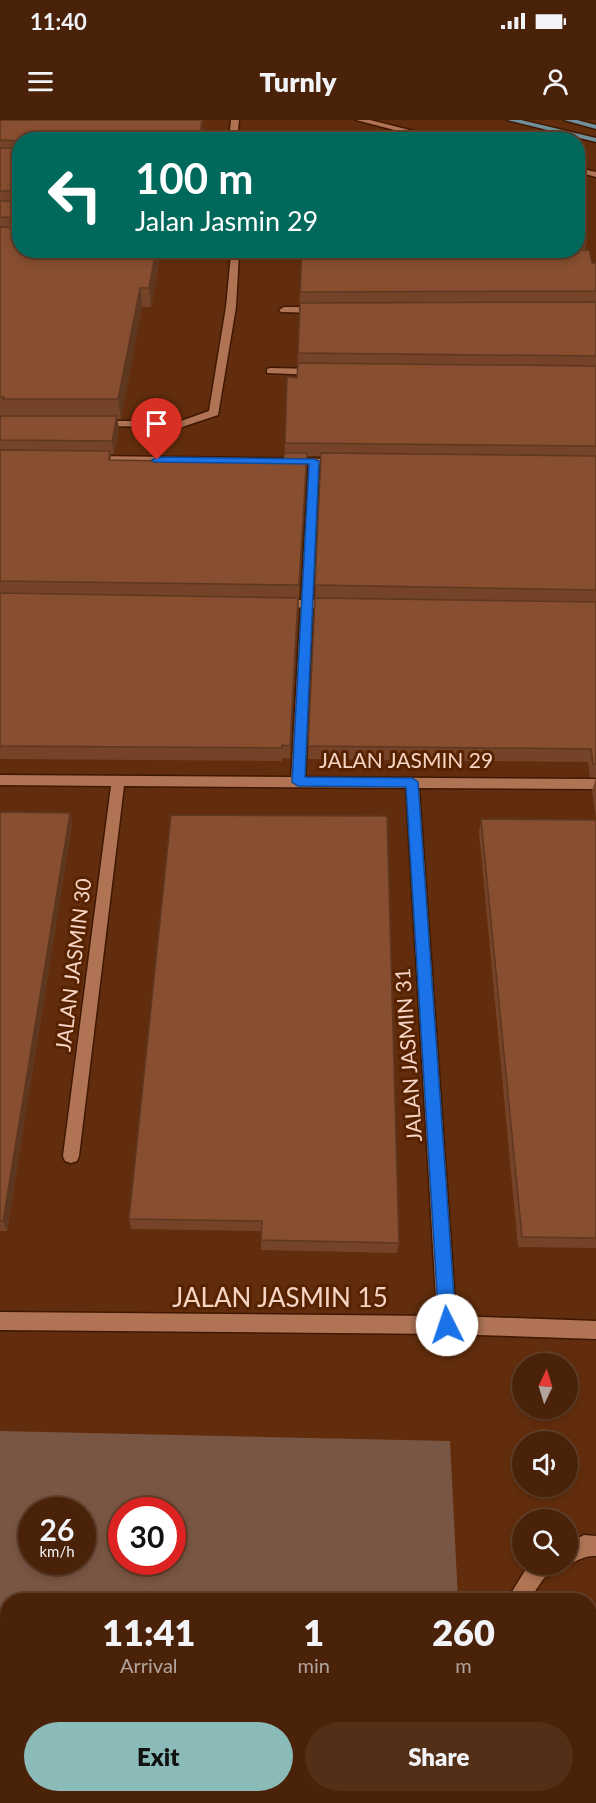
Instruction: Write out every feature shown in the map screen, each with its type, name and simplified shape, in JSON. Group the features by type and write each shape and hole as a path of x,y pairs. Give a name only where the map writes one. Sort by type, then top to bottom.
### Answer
{"main road":[{"path":"511,120 562,132"},
{"path":"568,120 596,127"}],"street":[{"path":"360,120 411,132"},
{"path":"91,424 182,424 214,413 231,306 235,258"},
{"path":"284,310 332,310"},
{"path":"270,371 328,372"},
{"path":"81,459 349,462"},
{"path":"298,782 314,461"},
{"path":"272,604 342,605"},
{"name":"JALAN JASMIN 29","path":"0,780 596,783"},
{"name":"JALAN JASMIN 30","path":"71,1156 118,780"},
{"name":"JALAN JASMIN 31","path":"412,782 447,1325"},
{"name":"JALAN JASMIN 15","path":"0,1322 447,1325 596,1330"},
{"path":"522,1593 534,1575"}],"shaded area":[{"path":"0,1431 450,1441 458,1593 0,1593"}],"building":[{"path":"0,120 202,120 200,132 12,132 12,141 0,140"},
{"path":"0,148 12,148 12,191 0,191"},
{"path":"0,201 12,201 12,218 0,217"},
{"path":"0,227 12,228 12,258 155,258 149,288 140,288 118,399 3,399 4,397 0,397"},
{"path":"585,250 589,250 592,263 596,263 596,291 300,292 302,258 585,258"},
{"path":"596,302 596,356 298,353 300,303"},
{"path":"298,363 596,366 596,446 285,443 287,377 297,378"},
{"path":"1,416 117,416 112,441 0,440"},
{"path":"0,450 110,451 109,460 284,463 284,453 307,453 299,585 0,581"},
{"path":"321,453 596,456 596,590 315,585"},
{"path":"0,593 298,598 290,746 282,745 282,748 0,746"},
{"path":"315,598 596,602 596,764 593,764 591,749 308,746"},
{"path":"0,812 70,813 3,1221 0,1221"},
{"path":"171,815 387,816 399,1243 261,1240 262,1221 129,1219"},
{"path":"481,819 596,820 596,1238 522,1237"}],"route":[{"path":"157,460 314,461 298,782 412,782 447,1325"}]}
